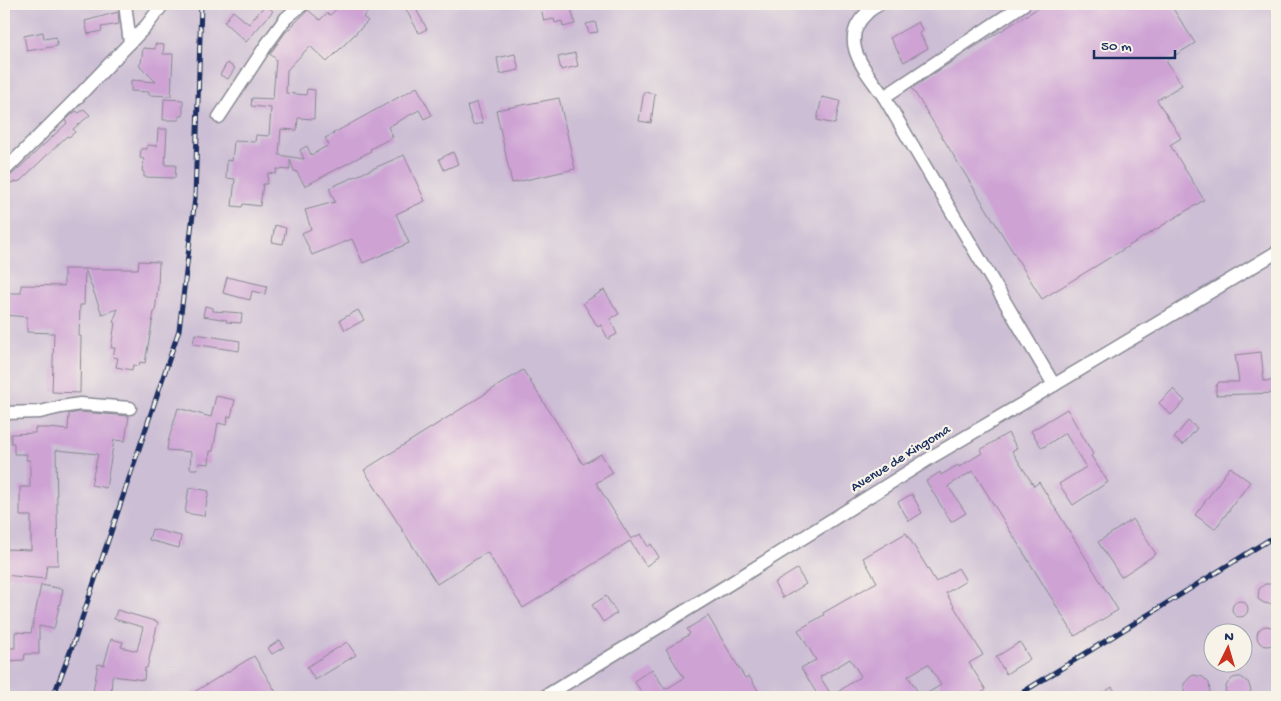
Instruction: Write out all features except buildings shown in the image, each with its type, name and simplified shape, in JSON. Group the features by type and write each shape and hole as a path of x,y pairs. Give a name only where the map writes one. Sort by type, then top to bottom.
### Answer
{"street":[{"path":"125,4 130,43"},
{"path":"4,171 130,43 164,4"},
{"path":"219,117 266,44 286,18 303,4"},
{"path":"879,4 867,12 856,28 853,36 857,57 884,97 1054,386"},
{"path":"884,97 1024,4"},
{"name":"Avenue de Kingoma","path":"544,697 936,455 1277,252"},
{"path":"4,413 40,412 80,404 130,408"}],"shaded area":[{"path":"4,4 1277,4 1277,697 4,697"}],"railway":[{"path":"53,697 75,639 179,330 195,198 201,4"},
{"path":"1015,697 1277,535"}]}
